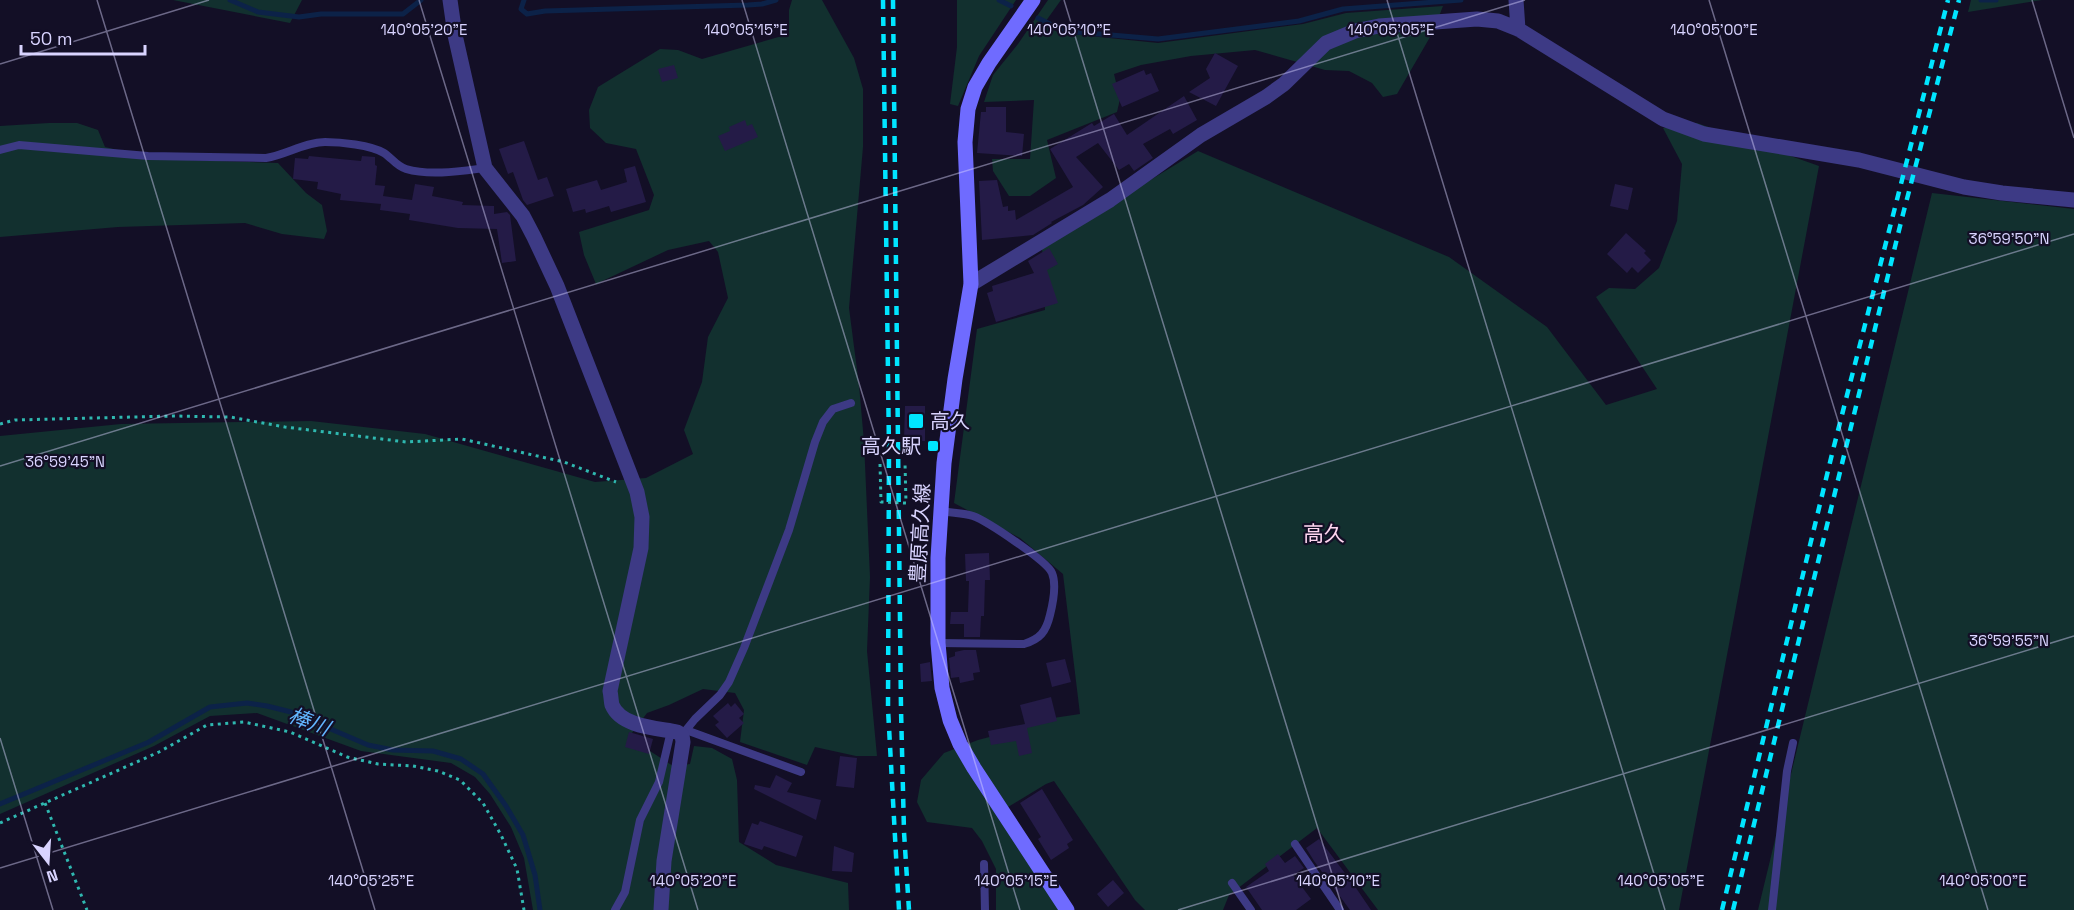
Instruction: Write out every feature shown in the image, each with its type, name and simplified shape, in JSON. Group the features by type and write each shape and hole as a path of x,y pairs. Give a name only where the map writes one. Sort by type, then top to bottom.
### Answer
{"main road":[{"name":"豊原高久線","path":"1033,0 989,63 975,87 968,109 965,142 971,284 944,463 938,558 938,643 942,688 950,720 960,744 1067,910"}],"street":[{"path":"450,0 455,35 485,168 523,216 557,286 637,492 642,517 641,548 610,691 612,705 619,716 634,723 680,732 683,742 664,861 661,910"},
{"path":"1516,0 1518,29"},
{"path":"971,284 1110,200 1201,135 1266,97 1284,84 1326,43 1354,31 1379,26 1477,19 1498,21 1518,29 1663,119 1704,134 1859,160 1964,187 2074,200"}],"lane":[{"path":"0,150 19,145 148,156 267,158 283,155 310,144 325,142 372,148 385,154 396,165 408,169 452,172 485,168"},
{"path":"615,910 625,892 640,820 680,732 720,695 729,682 744,648 789,530 823,422 833,409 851,403"},
{"path":"938,643 1024,644 1034,641 1047,627 1053,602 1054,585 1052,572 1033,553 974,516 941,511"},
{"path":"680,732 801,772"},
{"path":"1772,910 1787,771 1793,743"},
{"path":"1295,844 1340,910"},
{"path":"984,864 985,910"},
{"path":"1232,883 1251,910"}],"path":[{"path":"0,424 15,420 230,417 285,427 406,442 462,439 564,462 637,492"},
{"path":"880,464 881,502 906,503 905,464"},
{"path":"0,823 159,752 207,725 244,722 290,732 347,757 378,764 413,766 438,771 460,780 483,803 501,835 517,870 524,910"},
{"path":"45,803 87,910"}],"green space":[{"path":"173,0 302,0 290,23"},
{"path":"792,0 822,0 854,58 863,89 863,147 849,308 864,442 870,577 867,651 877,756 856,756 815,747 807,765 740,742 744,710 735,693 703,689 647,713 632,733 650,751 673,766 690,764 694,746 712,748 732,759 737,780 739,842 776,865 848,883 849,910 533,910 524,858 511,827 490,794 475,777 451,763 361,751 257,713 210,716 154,746 0,814 0,436 121,424 311,421 425,434 595,482 646,478 693,454 684,430 702,382 708,337 728,298 718,252 709,241 668,250 596,284 584,255 579,232 649,210 654,195 636,149 606,143 590,128 589,110 598,87 660,49 678,50 702,59 789,34 789,10"},
{"path":"957,0 1016,0 979,56 958,106 950,104 957,47"},
{"path":"1048,0 1061,0 1043,25 1060,33 1158,43 1303,24 1346,13 1443,6 1433,32 1397,94 1383,97 1372,83 1349,71 1325,70 1255,50 1191,56 1141,65 1114,74 1120,99 1117,112 1047,140 1056,178 1030,196 1009,196 993,171 992,159 1030,159 1034,100 984,102 993,75 1018,44"},
{"path":"1971,0 2042,0 1968,12"},
{"path":"77,123 98,130 105,147 158,159 278,163 306,193 322,205 327,231 324,239 282,234 245,223 118,227 0,237 0,126"},
{"path":"1697,123 1819,166 1679,910 1378,910 1317,828 1229,895 1223,910 1145,910 1135,900 1054,781 998,813 1059,910 996,910 996,869 982,841 972,828 927,822 917,802 921,780 944,753 978,740 1020,729 1040,720 1080,714 1063,574 1020,538 954,503 977,329 1045,310 1042,246 1198,151 1449,257 1547,327 1606,405 1657,389 1596,297 1609,288 1635,289 1659,268 1677,221 1682,164 1663,128"},
{"path":"1932,193 2074,209 2074,910 1758,910"}],"building":[{"path":"1215,53 1238,66 1216,106 1189,92 1210,78 1206,69"},
{"path":"674,65 678,78 662,82 658,69"},
{"path":"1144,70 1146,75 1151,73 1159,91 1122,107 1112,84"},
{"path":"1184,96 1197,120 1173,134 1170,129 1143,144 1153,158 1134,171 1129,164 1119,170 1098,143 1076,157 1103,187 1083,205 1051,222 1033,235 982,240 979,181 997,180 1003,207 1008,206 1008,211 1015,210 1016,220 1073,187 1050,149 1092,123 1094,126 1114,114 1127,135"},
{"path":"986,107 1006,107 1006,132 1024,134 1022,156 977,153 981,112 986,112"},
{"path":"745,120 747,126 752,124 758,137 725,151 718,136 730,131 729,127"},
{"path":"524,141 538,180 547,177 554,196 527,205 513,172 508,174 499,149"},
{"path":"309,156 361,161 362,156 375,157 377,166 375,185 385,186 383,196 412,200 415,184 434,187 432,196 463,202 462,205 494,206 494,214 507,212 510,215 516,261 502,263 497,229 458,228 409,220 410,214 380,210 381,204 340,200 341,194 317,189 318,182 293,179 295,158 308,159"},
{"path":"635,166 646,202 611,212 609,206 586,213 585,209 573,212 566,189 597,180 601,190 627,182 624,169"},
{"path":"1615,184 1633,188 1628,210 1610,206"},
{"path":"1626,233 1646,251 1644,253 1651,260 1638,273 1632,267 1627,273 1607,254"},
{"path":"1049,248 1058,264 1047,270 1058,303 996,322 987,293 993,291 992,286 1034,273 1028,261"},
{"path":"905,406 925,406 925,441 904,441"},
{"path":"989,553 990,580 985,580 984,616 981,616 980,637 964,637 964,624 950,624 951,612 968,612 969,581 966,581 965,554"},
{"path":"976,650 980,672 973,673 974,680 960,683 959,677 951,678 949,658 955,656 955,652"},
{"path":"1065,659 1071,682 1052,687 1046,663"},
{"path":"930,662 932,681 921,682 920,664"},
{"path":"1051,697 1057,721 1027,728 1032,753 1019,756 1016,741 991,745 988,731 1025,724 1020,705"},
{"path":"728,703 731,707 735,703 744,714 739,718 744,723 727,738 715,725 719,722 713,716"},
{"path":"629,732 653,739 649,754 625,747"},
{"path":"840,756 857,758 854,788 836,786"},
{"path":"776,775 792,783 787,792 821,800 816,820 754,789 755,785 770,788"},
{"path":"1042,789 1073,840 1067,844 1069,848 1051,860 1038,839 1041,837 1020,803"},
{"path":"760,821 803,836 796,857 764,846 762,850 744,844 752,823 758,825"},
{"path":"1319,839 1371,910 1350,910 1314,861 1306,848"},
{"path":"834,846 854,853 852,872 832,871"},
{"path":"1278,854 1285,863 1295,856 1304,868 1293,875 1311,899 1296,910 1262,910 1246,887 1269,871 1265,864"},
{"path":"1113,880 1124,893 1108,907 1097,894"}],"waterway":[{"path":"230,0 258,12 299,17 321,14 403,14 421,0"},
{"path":"524,0 521,9 527,14 545,11 748,5 776,0"},
{"path":"999,0 1011,6"},
{"path":"1038,18 1064,31 1158,39 1299,21 1343,9 1461,0"},
{"path":"1981,0 1996,0"},
{"name":"棒川","path":"0,804 149,742 210,707 247,703 267,706 291,712 368,745 393,750 433,751 461,759 483,774 523,835 535,875 540,910"}],"railway":[{"path":"883,0 889,449 888,709 899,910"},
{"path":"893,0 901,709 904,832 909,910"},
{"path":"1722,910 1833,450 1948,0"},
{"path":"1733,910 1902,218 1959,0"}],"place":[{"name":"高久","path":"916,421"},
{"name":"高久駅","path":"933,446"}],"district":[{"name":"高久","path":"1324,534"}]}
